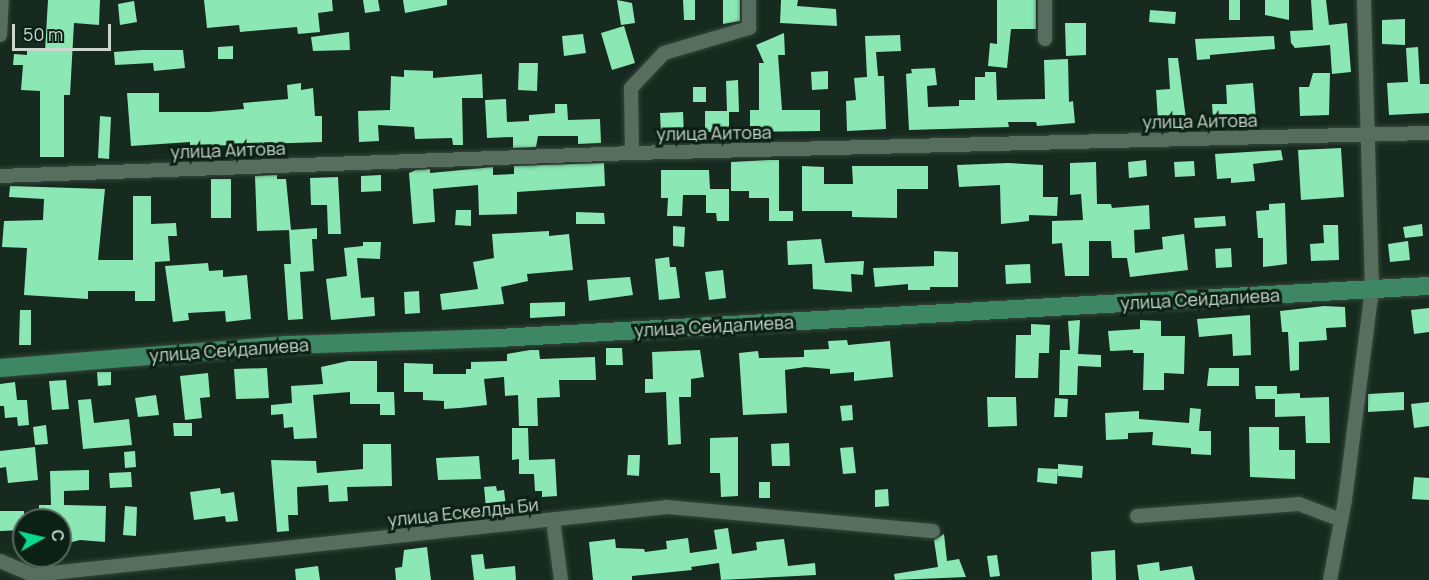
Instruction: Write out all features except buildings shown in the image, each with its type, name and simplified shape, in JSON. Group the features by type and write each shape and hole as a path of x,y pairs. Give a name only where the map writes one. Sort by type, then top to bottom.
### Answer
{"main road":[{"name":"улица Сейдалиева","path":"0,368 289,345 522,336 1429,286"}],"street":[{"path":"0,35 2,0"},
{"path":"632,153 631,88 664,54 749,28 749,0"},
{"path":"1044,39 1045,0"},
{"path":"1330,580 1345,500 1372,289 1364,0"},
{"name":"улица Аитова","path":"0,176 632,153 1429,133"},
{"path":"1137,516 1299,504 1341,520"},
{"name":"улица Ескелды Би","path":"0,561 33,575 667,507 933,531"},
{"path":"553,520 561,580"}]}
